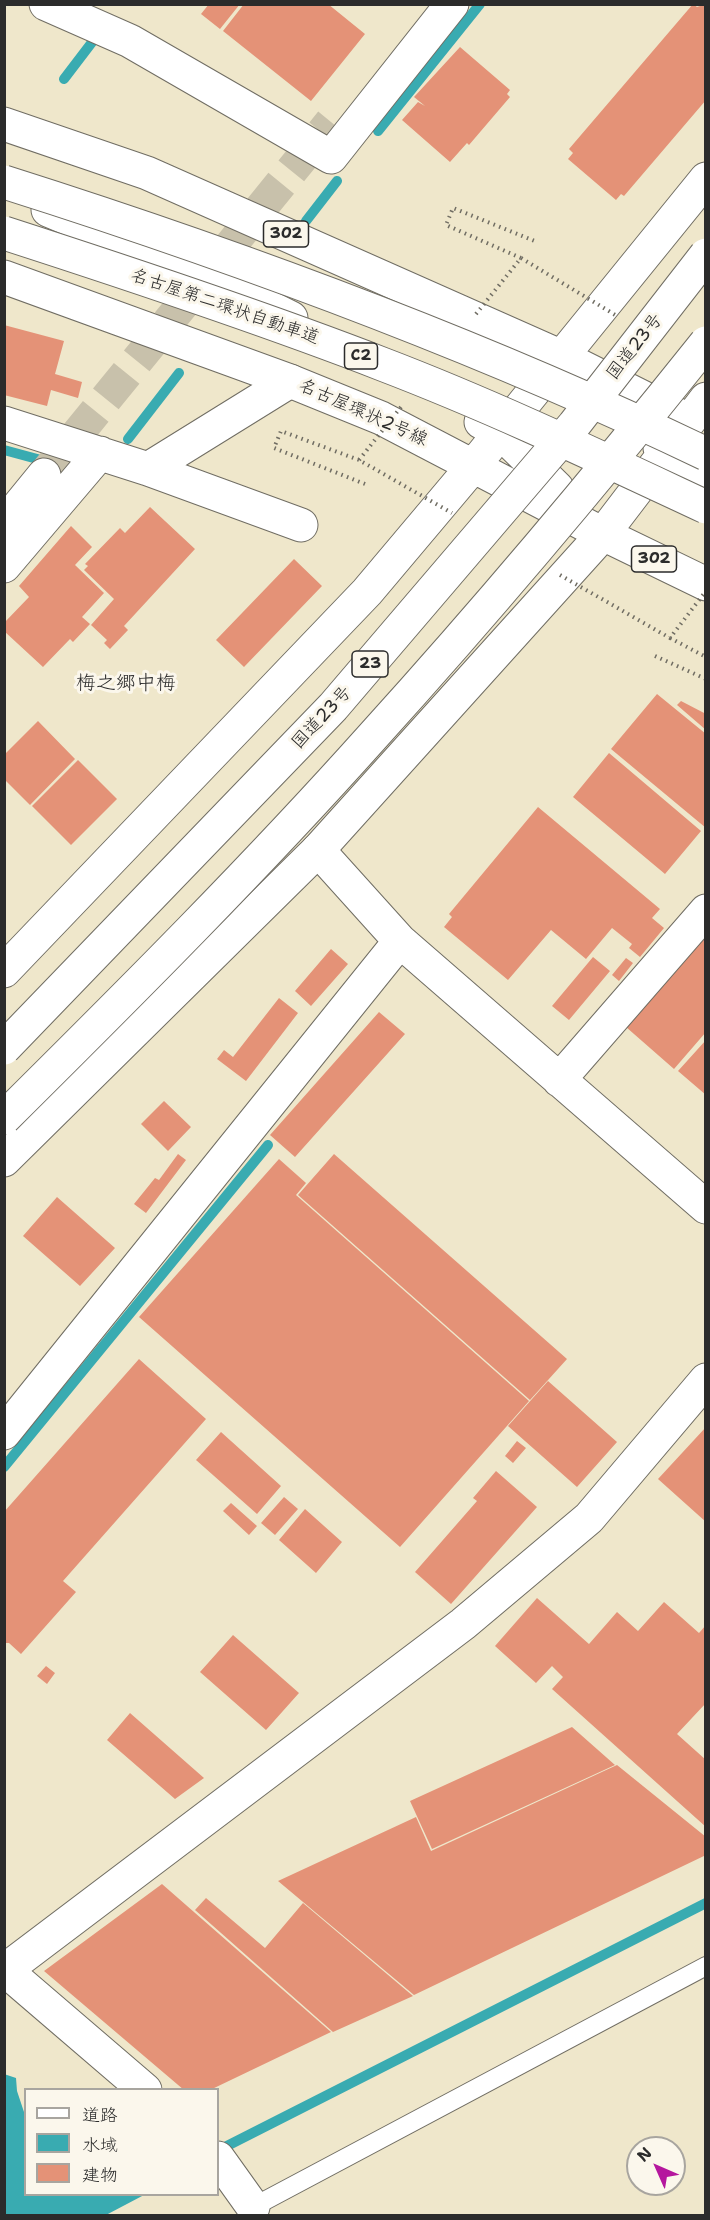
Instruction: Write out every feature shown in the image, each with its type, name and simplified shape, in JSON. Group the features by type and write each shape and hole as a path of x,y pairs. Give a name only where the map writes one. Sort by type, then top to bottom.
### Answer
{"main road":[{"path":"46,4 130,41 331,157 452,4"},
{"path":"331,122 426,4"},
{"name":"302","path":"4,124 147,173 700,416"},
{"path":"4,971 367,592 474,465 705,179"},
{"path":"4,182 241,261 375,310 516,368 705,454"},
{"path":"4,191 217,281 364,356 500,432 603,534"},
{"name":"名古屋第二環状自動車道","path":"4,233 233,308 384,364 531,427 705,507"},
{"name":"国道23号","path":"4,1048 333,707 574,425 705,255"},
{"name":"名古屋環状2号線","path":"4,277 290,381 381,418 603,534 705,584"},
{"path":"4,1118 135,988 373,737 613,459 705,343"},
{"path":"562,357 665,453 705,472"},
{"path":"148,469 290,381"},
{"path":"4,1160 318,850 603,534 665,453 700,416"},
{"path":"4,423 148,469 301,525"},
{"path":"4,566 100,453"},
{"path":"4,524 44,475"},
{"path":"318,850 400,941 705,1207"},
{"path":"559,1080 705,911"},
{"path":"4,1432 400,941"},
{"path":"143,2088 5,1970 463,1624 589,1518 705,1380"},
{"path":"222,2164 253,2206"}],"lane":[{"path":"253,2206 705,1966"}],"path":[{"path":"521,258 446,225 453,208 537,242"},
{"path":"359,460 281,431 274,448 365,484"},
{"path":"670,638 705,657"},
{"path":"655,656 705,679"}],"water":[{"path":"4,2074 16,2078 17,2091 24,2112 24,2196 142,2196 106,2215 5,2215"}],"building":[{"path":"209,4 240,4 220,29 201,14"},
{"path":"244,4 328,4 365,34 311,101 223,31"},
{"path":"693,4 697,7 706,4 706,100 624,196 621,194 616,200 568,159 573,153 569,149"},
{"path":"460,47 510,90 507,94 510,97 469,145 467,143 450,162 402,120 418,102 425,106 414,97"},
{"path":"4,325 64,341 55,374 82,382 78,398 51,390 47,406 4,395"},
{"path":"150,507 195,549 124,626 128,630 110,649 104,643 107,640 91,625 114,599 84,570 88,566 85,564 120,528 125,533"},
{"path":"71,526 92,547 75,565 104,593 82,617 90,624 73,642 70,639 43,667 4,631 4,623 29,597 19,586"},
{"path":"294,559 322,586 244,667 216,640"},
{"path":"657,694 706,734 706,828 611,749"},
{"path":"681,701 706,714 706,730 677,705"},
{"path":"38,721 75,759 30,805 4,779 4,755"},
{"path":"609,753 701,831 665,874 573,797"},
{"path":"78,760 117,799 71,845 32,806"},
{"path":"538,807 660,909 652,918 664,928 640,957 629,948 632,944 612,928 586,959 551,930 508,980 444,927 452,917 449,914"},
{"path":"706,935 706,1032 674,1069 626,1027"},
{"path":"331,949 348,964 311,1006 295,991"},
{"path":"593,957 610,971 569,1020 552,1006"},
{"path":"626,958 633,963 619,981 612,975"},
{"path":"279,998 298,1013 246,1081 217,1059 224,1050 233,1057"},
{"path":"379,1012 405,1034 295,1157 270,1135"},
{"path":"706,1040 706,1095 678,1071"},
{"path":"164,1101 191,1127 168,1151 141,1124"},
{"path":"178,1154 186,1160 146,1213 134,1204 155,1178 159,1180"},
{"path":"334,1154 567,1359 530,1400 298,1195"},
{"path":"279,1159 306,1183 296,1195 529,1401 400,1547 139,1317"},
{"path":"57,1197 115,1248 80,1286 23,1236"},
{"path":"139,1359 206,1419 63,1581 76,1592 21,1654 9,1643 4,1643 4,1512"},
{"path":"548,1381 617,1442 577,1487 508,1426"},
{"path":"706,1427 706,1522 658,1479"},
{"path":"221,1432 281,1486 257,1514 196,1460"},
{"path":"517,1441 526,1448 513,1463 505,1456"},
{"path":"496,1471 537,1507 451,1604 415,1572 477,1501 473,1498"},
{"path":"284,1497 298,1509 275,1535 261,1523"},
{"path":"231,1503 257,1526 249,1535 223,1511"},
{"path":"305,1509 342,1542 316,1573 279,1540"},
{"path":"537,1598 589,1644 617,1612 638,1631 664,1602 699,1633 706,1625 706,1703 677,1734 706,1760 706,1827 552,1689 563,1677 552,1666 536,1683 495,1646"},
{"path":"233,1635 299,1693 266,1730 200,1672"},
{"path":"46,1666 55,1673 47,1684 37,1676"},
{"path":"130,1713 204,1778 175,1799 107,1740"},
{"path":"572,1727 615,1765 432,1849 410,1801"},
{"path":"617,1765 706,1837 706,1855 414,1995 278,1881 416,1817 431,1851"},
{"path":"162,1884 331,2032 214,2088 182,2088 44,1971"},
{"path":"206,1898 265,1948 303,1903 413,1996 333,2032 195,1910"}],"waterway":[{"path":"378,131 480,4"},
{"path":"64,79 93,41"},
{"path":"306,221 337,181"},
{"path":"128,439 179,373"},
{"path":"4,450 41,460"},
{"path":"4,1467 268,1145"},
{"path":"219,2150 706,1903"}],"tunnel":[{"path":"44,475 331,122"}],"district":[{"name":"梅之郷中梅","path":"126,684"}]}
